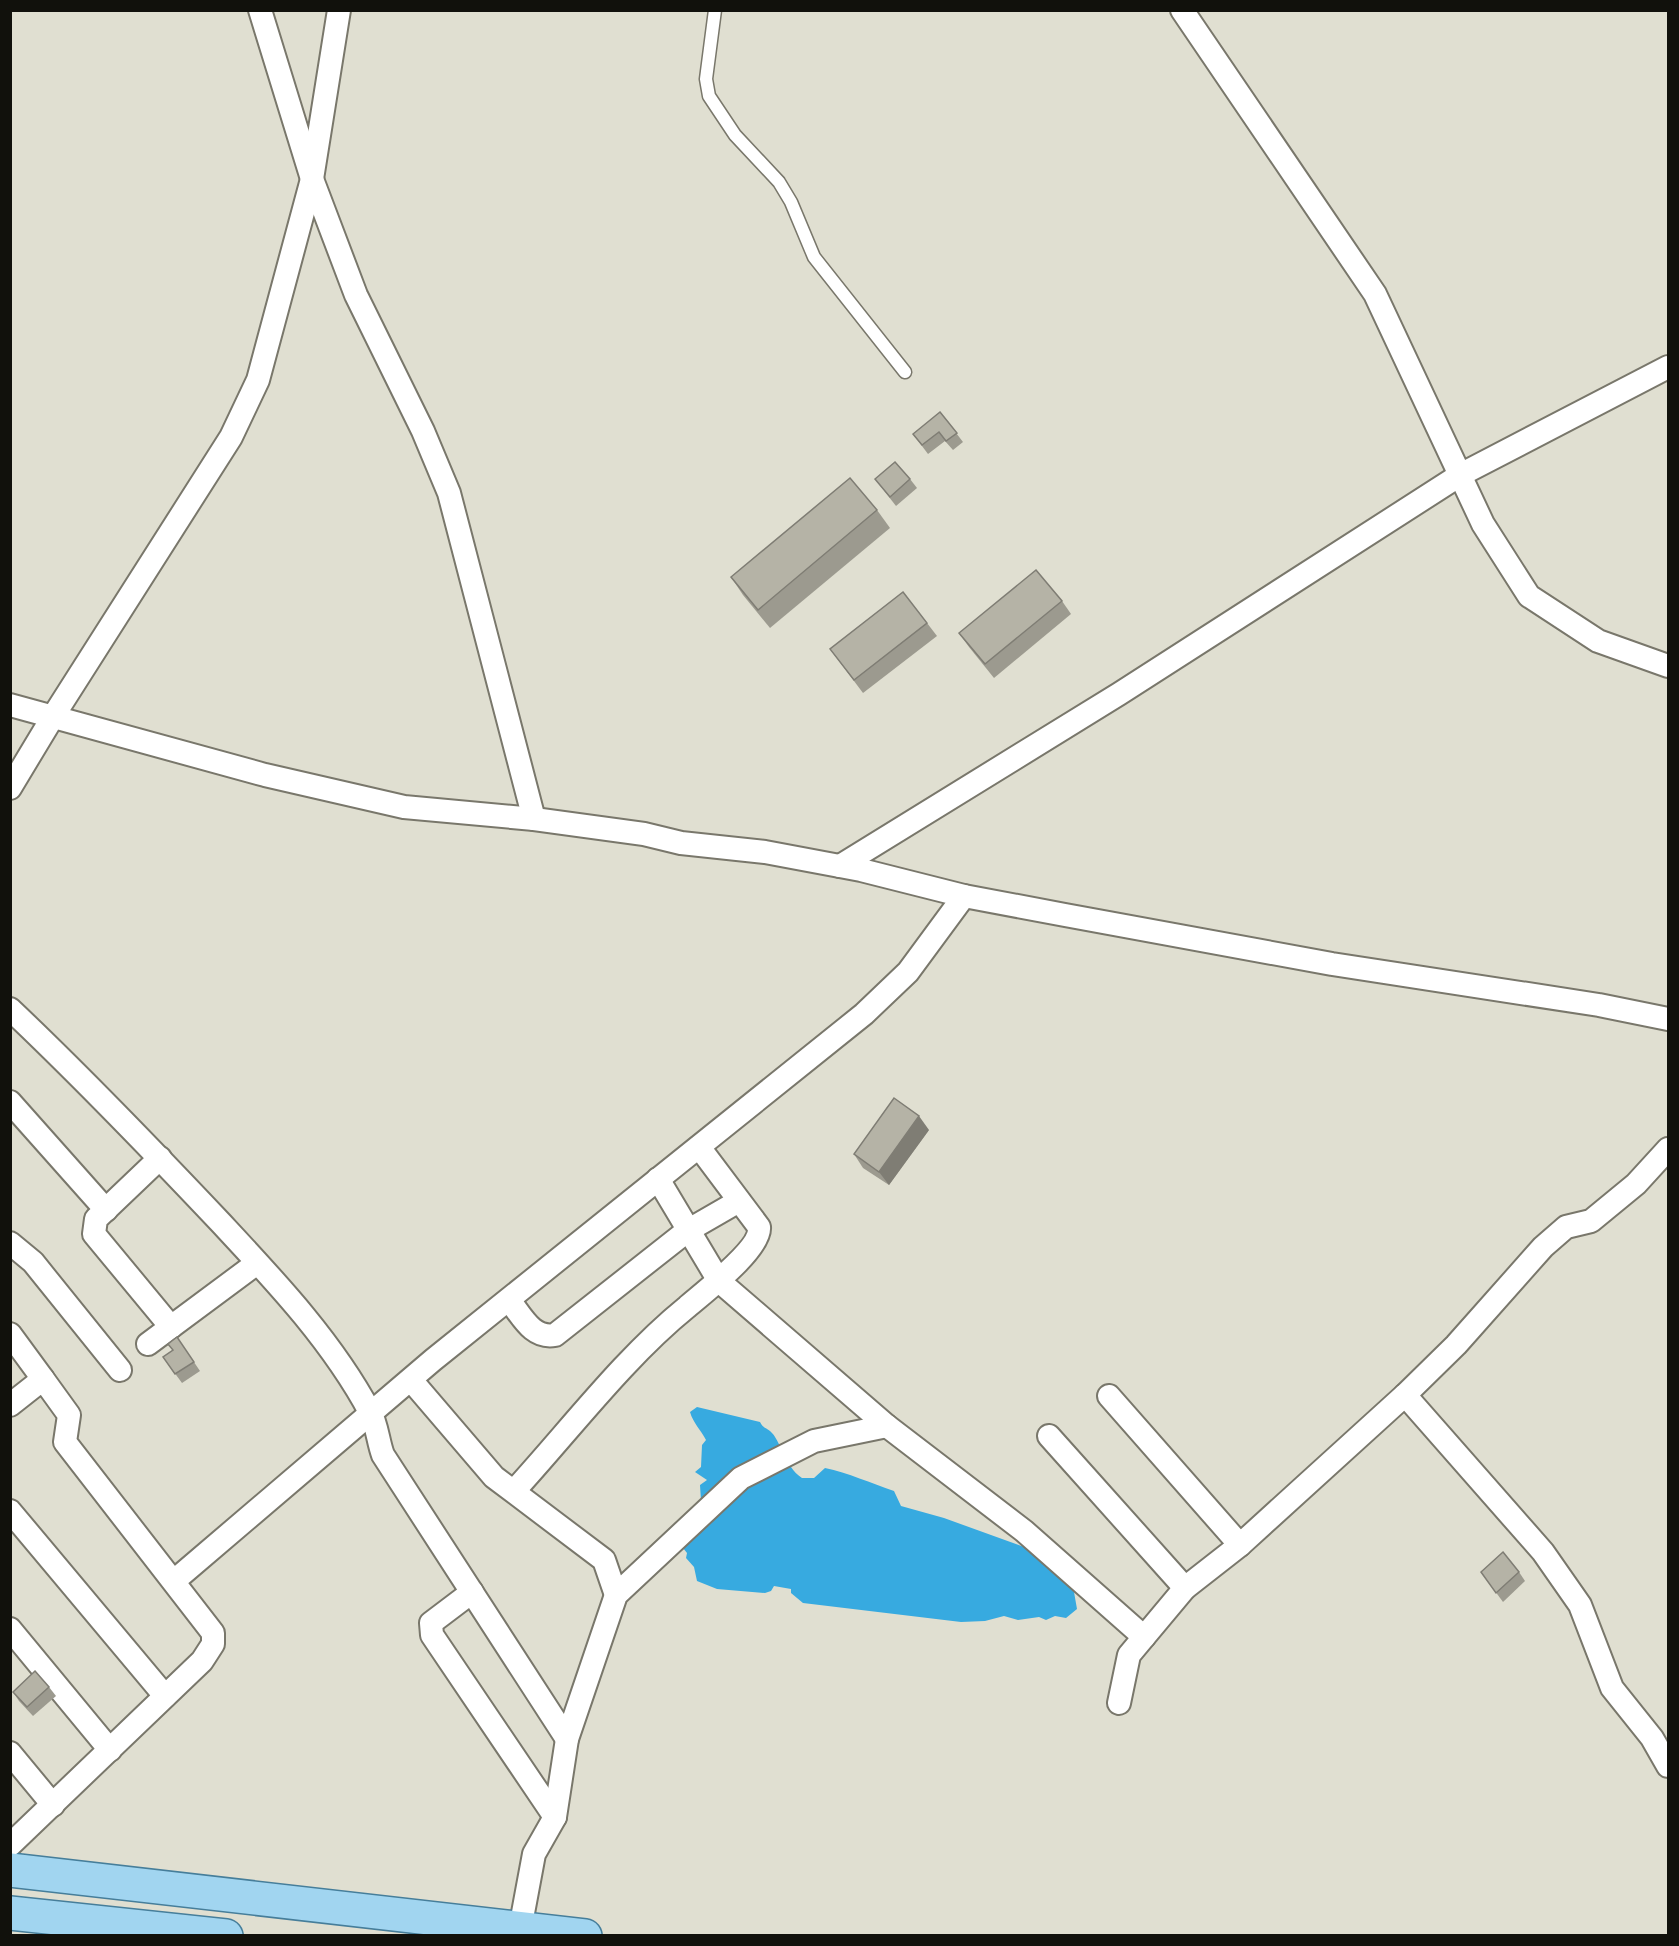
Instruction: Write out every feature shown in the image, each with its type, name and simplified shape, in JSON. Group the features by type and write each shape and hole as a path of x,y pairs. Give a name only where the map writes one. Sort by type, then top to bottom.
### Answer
{"main road":[{"path":"10,1870 585,1935"},
{"path":"10,1912 226,1935"}],"street":[{"path":"260,10 312,179 356,295 423,431 449,493 534,819"},
{"path":"10,788 231,438 258,380 312,179 339,10"},
{"path":"1182,10 1375,294 1483,524 1529,596 1598,641 1668,666"},
{"path":"840,866 1119,694 1460,475 1668,367"},
{"path":"10,705 54,715 265,775 404,807 534,819 644,834 681,843 765,852 840,866 964,897 1332,964 1599,1005 1668,1019"},
{"path":"174,1581 508,1299 864,1014 908,972 964,897"},
{"path":"10,1009 100,1095 160,1158 257,1263 340,1360 372,1415 383,1455 567,1739"},
{"path":"10,1102 106,1210"},
{"path":"514,1491 661,1328 719,1281 760,1234 759,1227 699,1147"},
{"path":"1119,1703 1129,1655 1185,1588 1240,1545 1405,1395 1456,1345 1543,1247 1566,1227 1592,1221 1636,1184 1668,1149"},
{"path":"160,1158 96,1219 94,1234 171,1328"},
{"path":"658,1179 687,1231 719,1281 887,1426 1024,1532 1144,1637"},
{"path":"508,1299 536,1333 544,1337 555,1335 687,1231 739,1201"},
{"path":"12,1247 33,1262 120,1370"},
{"path":"148,1344 257,1263"},
{"path":"10,1334 69,1415 64,1442 213,1633 213,1644 202,1660 10,1845"},
{"path":"10,1405 43,1379"},
{"path":"411,1380 494,1477 604,1560 616,1595"},
{"path":"1405,1395 1543,1552 1580,1605 1612,1688 1652,1738 1668,1766"},
{"path":"1109,1396 1240,1545"},
{"path":"520,1929 534,1854 555,1817 567,1739 616,1595 741,1478 814,1441 887,1426"},
{"path":"1049,1436 1185,1588"},
{"path":"10,1511 165,1696"},
{"path":"472,1592 431,1623 432,1635 555,1817"},
{"path":"10,1629 110,1750"},
{"path":"10,1753 53,1805"}],"lane":[{"path":"715,10 706,79 709,96 735,135 779,182 791,202 814,257 905,372"}],"water":[{"path":"697,1407 760,1422 774,1435 791,1467 802,1478 814,1478 825,1468 842,1473 894,1491 901,1506 944,1518 1024,1547 1074,1592 1077,1609 1066,1618 1055,1616 1046,1620 1039,1617 1018,1620 1004,1616 985,1621 961,1622 803,1603 791,1593 791,1589 774,1586 771,1591 765,1593 717,1589 697,1581 694,1567 686,1558 683,1539 701,1501 700,1485 707,1480 695,1472 701,1467 702,1445 706,1440 690,1412"}],"building":[{"path":"940,412 957,433 946,441 939,432 922,445 913,434"},
{"path":"895,462 910,479 890,497 875,479"},
{"path":"850,478 877,510 758,610 731,577"},
{"path":"1036,570 1062,601 985,664 959,633"},
{"path":"903,592 927,623 854,680 830,649"},
{"path":"894,1098 919,1116 879,1172 854,1154"},
{"path":"177,1337 194,1362 175,1374 163,1357 173,1350 168,1344"},
{"path":"1503,1552 1519,1572 1496,1593 1481,1572"},
{"path":"35,1671 49,1687 27,1707 13,1692"}]}
